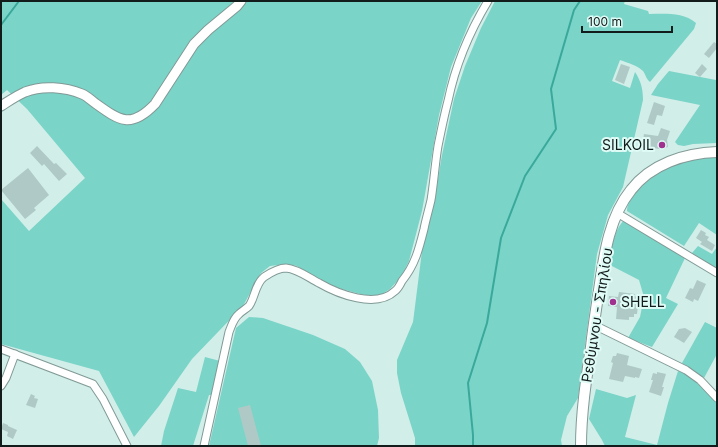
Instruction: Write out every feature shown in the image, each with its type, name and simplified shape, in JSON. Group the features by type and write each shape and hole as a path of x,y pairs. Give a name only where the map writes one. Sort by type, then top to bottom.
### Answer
{"main road":[{"name":"Ρεθύμνου - Σπηλίου","path":"581,446 584,401 604,258 617,212 632,189 652,170 683,157 701,153 717,152"}],"street":[{"path":"1,106 26,92 42,88 63,89 84,95 114,116 131,120 139,118 156,104 194,44 241,1"},
{"path":"204,446 229,332 233,321 249,306 263,278 275,270 286,268 295,270 336,291 356,298 369,300 386,297 395,291 408,274 418,252 431,200 438,146 459,60 482,10 488,1"},
{"path":"617,212 717,273"},
{"path":"594,325 686,370 700,380 717,398"},
{"path":"1,349 93,384 103,399 127,446"},
{"path":"1,386 16,354"}],"shaded area":[{"path":"1,1 482,1 471,18 451,67 439,115 422,211 409,261 401,277 390,289 382,294 372,296 338,288 320,280 297,266 287,264 270,266 261,273 243,306 192,359 159,406 134,437 99,371 1,344 1,199 29,231 85,178 27,109 7,90 1,95"},
{"path":"495,1 625,1 624,4 648,11 649,14 680,15 691,19 696,23 694,29 650,82 641,69 620,60 612,81 630,88 635,72 643,92 643,100 623,187 608,215 597,254 578,398 567,416 561,440 562,446 415,446 415,438 401,393 397,373 397,360 413,322 422,251 434,203 442,155 454,99 465,66 481,28"},
{"path":"669,71 717,79 717,143 684,146 678,145 675,142 700,105 651,95"},
{"path":"705,158 717,158 717,235 699,223 684,246 627,211 628,204 639,189 654,176 681,163"},
{"path":"624,220 685,258 666,298 678,304 652,347 628,338 640,317 644,297 639,280 608,264 615,235"},
{"path":"698,246 712,254 717,247 717,269 692,253"},
{"path":"249,317 263,318 313,335 345,349 360,362 372,381 378,410 379,438 377,446 209,446 236,328"},
{"path":"705,322 717,328 717,354 704,378 682,363"},
{"path":"205,357 220,361 212,395 209,395 193,446 161,446 164,431 178,388 196,392"},
{"path":"678,371 694,381 717,403 717,446 605,446 589,419 596,389 627,398 636,395 625,437 657,445"}],"building":[{"path":"714,42 717,44 717,48 709,58 704,54"},
{"path":"621,64 630,67 624,84 615,80"},
{"path":"702,64 707,69 700,77 695,73"},
{"path":"654,102 665,106 662,116 657,115 654,125 647,123"},
{"path":"661,128 670,131 667,140 668,147 659,149 642,146 644,134 658,136"},
{"path":"37,146 54,164 56,163 67,174 59,181 44,164 42,166 30,153"},
{"path":"28,168 49,195 34,208 36,210 25,219 1,190"},
{"path":"701,230 709,237 707,240 715,245 712,251 700,244 702,242 696,238"},
{"path":"697,280 706,284 698,301 694,299 693,302 685,298 690,288 693,289"},
{"path":"619,292 635,294 634,296 639,297 637,314 634,314 634,317 629,317 629,320 616,319 617,307 608,306 609,296 618,297"},
{"path":"685,328 692,332 684,343 674,337 679,329"},
{"path":"617,353 629,356 627,365 642,369 639,378 625,376 623,382 609,379 613,363 611,362 613,356 616,356"},
{"path":"657,372 666,374 661,396 649,392 653,380 651,380 653,373 657,374"},
{"path":"31,394 35,396 34,398 38,399 35,408 26,405"},
{"path":"250,405 261,446 248,446 238,408"},
{"path":"3,423 17,430 13,439 7,436 8,432 1,429"}],"waterway":[{"path":"1,25 19,1"},
{"path":"473,446 468,383 487,323 501,238 525,176 556,129 551,89 574,10 580,1"}],"place":[{"name":"SILKOIL","path":"662,145"},
{"name":"SHELL","path":"613,302"}]}
